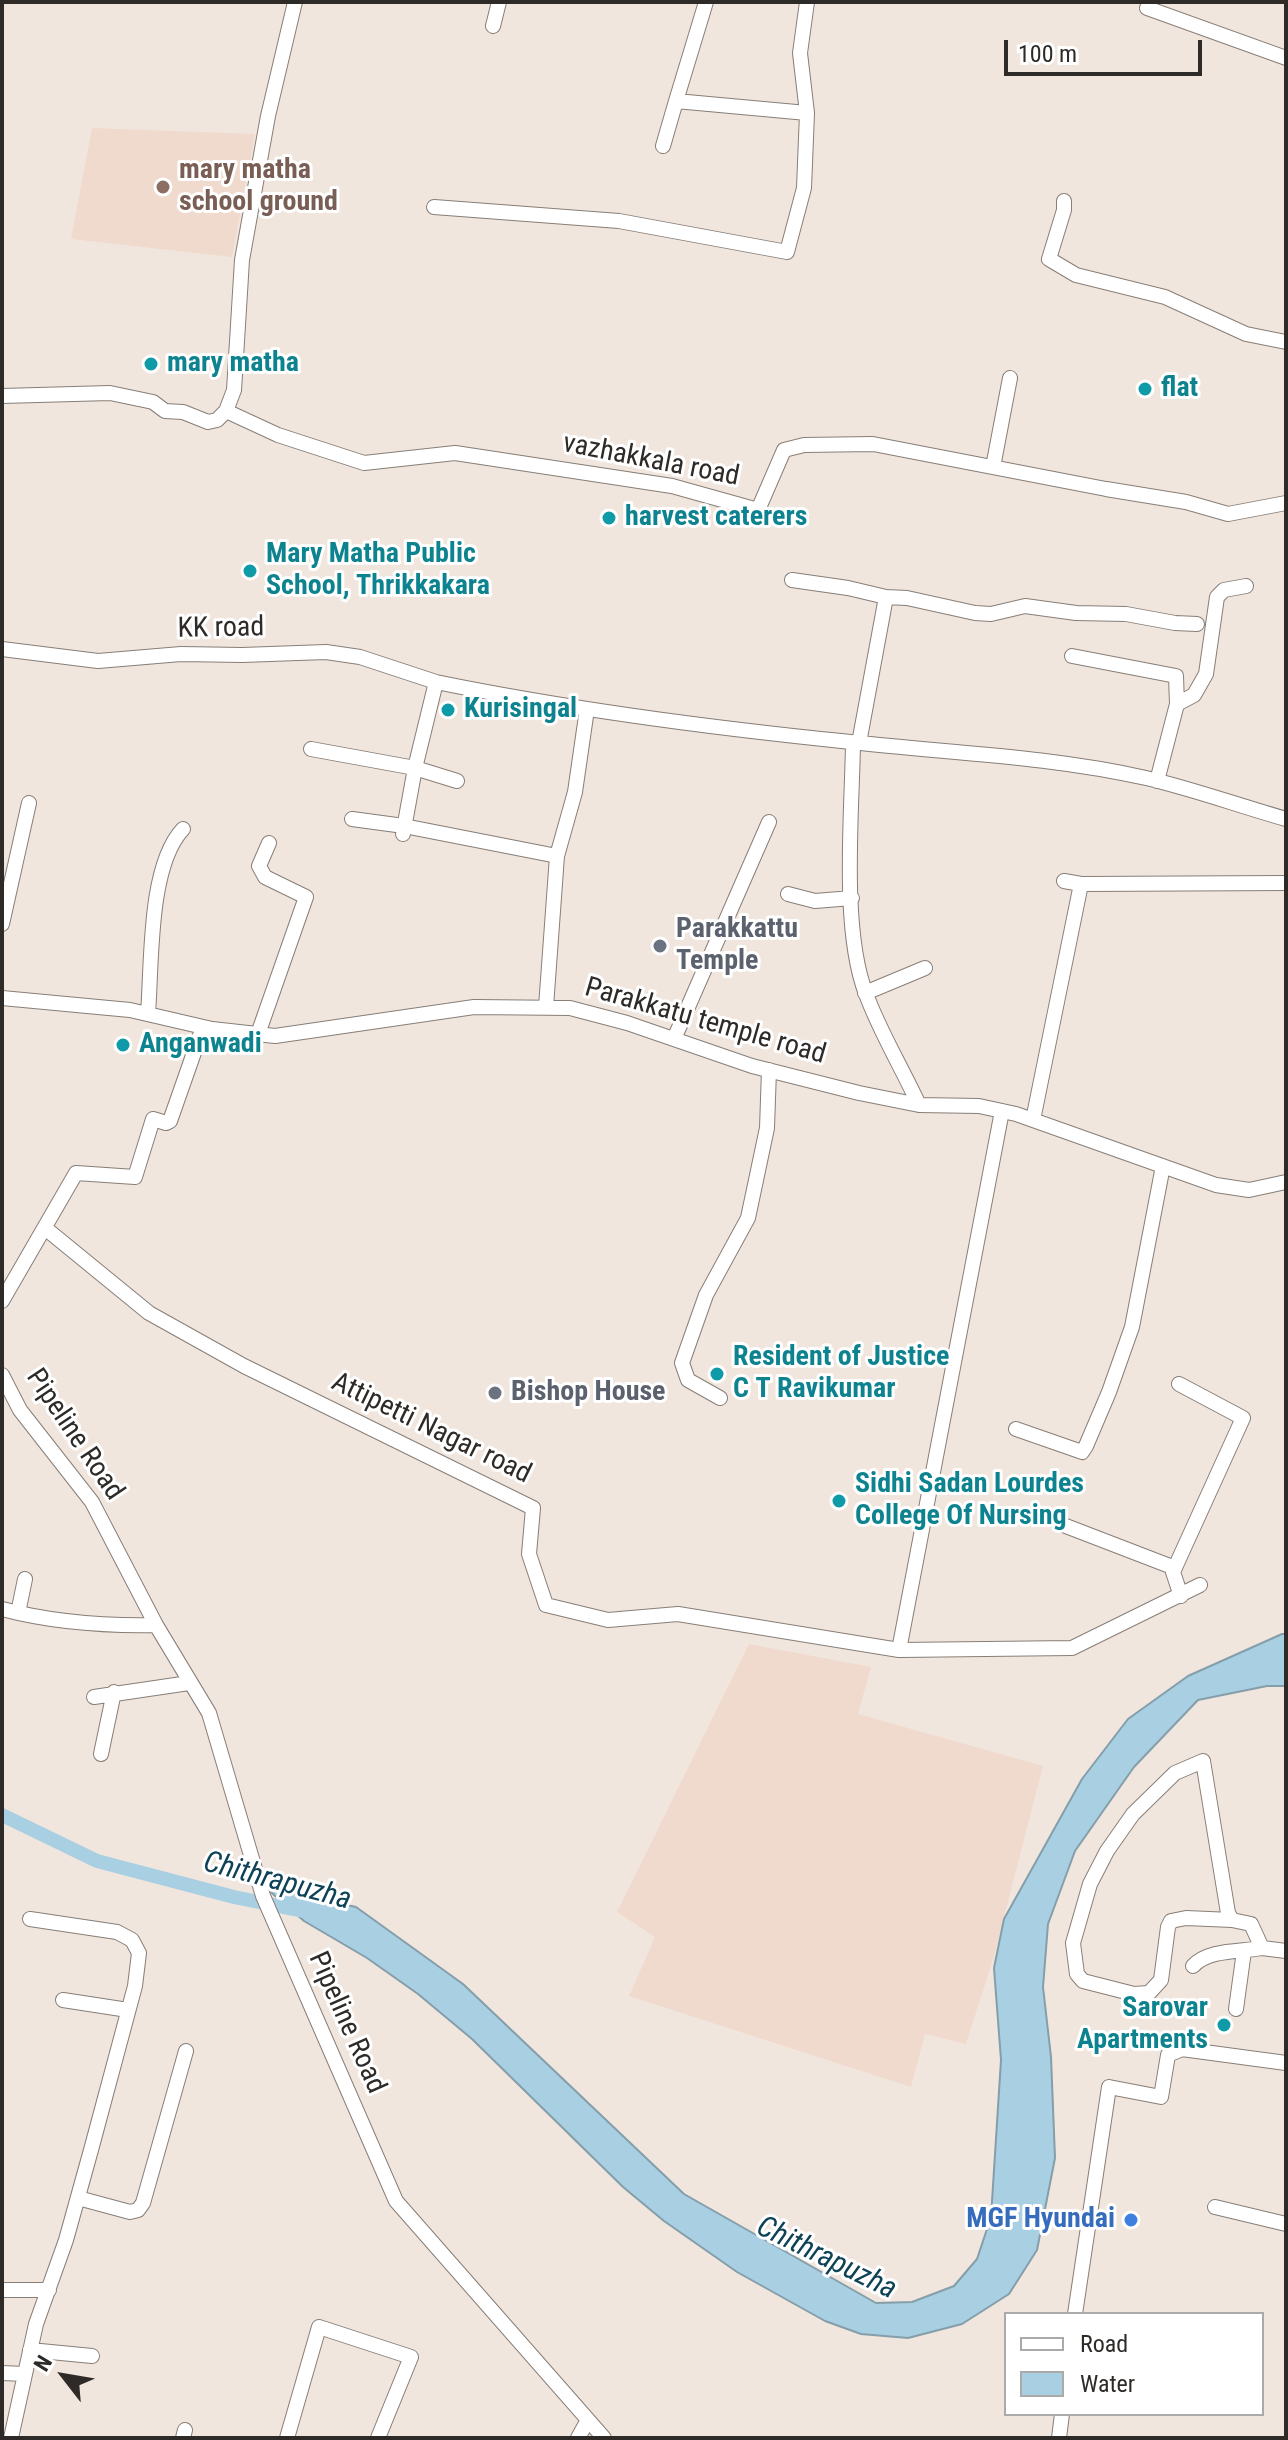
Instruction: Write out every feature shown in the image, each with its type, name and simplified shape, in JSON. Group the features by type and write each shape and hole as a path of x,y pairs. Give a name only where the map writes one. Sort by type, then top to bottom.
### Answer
{"street":[{"path":"2,396 127,395 153,402 165,411 183,412 208,422 217,420 226,411 234,390 242,260 268,116 295,2"},
{"path":"493,26 499,2"},
{"path":"663,146 706,2"},
{"path":"434,207 619,221 787,252 804,188 807,113 800,53 807,2"},
{"path":"1147,8 1286,58"},
{"path":"676,101 807,113"},
{"path":"1064,201 1049,259 1076,275 1165,297 1246,334 1286,342"},
{"path":"993,467 1010,378"},
{"name":"vazhakkala road","path":"226,411 278,435 364,463 455,453 672,486 758,510 784,450 804,445 873,444 1186,502 1228,514 1286,503"},
{"path":"792,580 907,598 975,613 991,614 1025,606 1076,613 1126,614 1197,624"},
{"path":"1177,704 1194,695 1206,674 1217,597 1224,590 1246,586"},
{"path":"886,597 856,743 852,898 855,953 865,993 919,1105"},
{"name":"KK road","path":"2,649 108,661 181,654 335,653 360,657 436,682 535,702 856,743 1042,760 1157,781 1286,819"},
{"path":"1072,656 1176,676 1177,704 1157,781"},
{"path":"404,830 436,682"},
{"path":"546,1007 557,856 575,792 587,709"},
{"path":"311,749 415,768 457,781"},
{"path":"2,924 29,803"},
{"path":"352,819 557,856"},
{"path":"674,1039 769,822"},
{"path":"148,1014 159,877 168,850 183,829"},
{"path":"258,1034 306,897 265,877 259,866 269,843"},
{"path":"1064,881 1081,884 1286,883"},
{"path":"1033,1120 1081,884"},
{"path":"788,894 815,901 852,898"},
{"path":"865,993 925,968"},
{"name":"Parakkatu temple road","path":"2,998 148,1014 203,1027 275,1036 474,1007 570,1008 769,1070 919,1105 979,1106 1002,1111 1216,1185 1249,1190 1286,1182"},
{"path":"2,1301 76,1173 135,1177 153,1119 166,1123 170,1121 203,1027"},
{"path":"720,1398 688,1380 682,1363 706,1295 748,1218 767,1128 769,1070"},
{"path":"1002,1111 899,1650 1072,1648 1200,1585"},
{"path":"1016,1429 1082,1452 1086,1446 1132,1327 1163,1166"},
{"name":"Attipetti Nagar road","path":"45,1228 149,1313 244,1366 533,1508 529,1554 546,1605 608,1620 678,1614 899,1650"},
{"name":"Pipeline Road","path":"2,1375 20,1410 92,1502 156,1625 209,1713 263,1896 396,2201 604,2438"},
{"path":"1179,1384 1243,1418 1173,1572 1181,1596"},
{"path":"2,1402 20,1410"},
{"path":"1058,1523 1175,1568"},
{"path":"18,1613 25,1579"},
{"path":"2,1609 110,1626 156,1625"},
{"path":"94,1697 189,1683"},
{"path":"101,1754 114,1692"},
{"path":"1232,1920 1228,1913 1203,1761 1175,1773 1133,1814 1107,1851 1090,1884 1073,1943 1077,1974 1083,1981 1109,1988 1134,1994 1149,1993 1161,1980 1168,1927 1171,1921 1186,1918 1251,1924 1262,1948"},
{"path":"11,2438 30,2350 78,2198 135,1986 139,1953 132,1940 117,1932 30,1919"},
{"path":"1193,1966 1201,1958 1215,1953 1262,1948 1286,1951"},
{"path":"1236,2009 1244,1951"},
{"path":"63,2000 128,2010"},
{"path":"1075,2312 1109,2087 1161,2097 1168,2055 1182,2049 1286,2063"},
{"path":"78,2198 130,2212 138,2210 143,2203 186,2051"},
{"path":"1215,2207 1286,2224"},
{"path":"2,2290 49,2290"},
{"path":"287,2438 319,2327 411,2357 378,2438"},
{"path":"30,2350 92,2356"},
{"path":"2,2373 25,2374"},
{"path":"1059,2438 1062,2416"},
{"path":"578,2438 588,2420"}],"shaded area":[{"name":"mary matha school ground","path":"92,128 255,134 232,257 71,239"},
{"path":"749,1644 871,1667 858,1714 1043,1766 994,1956 966,2044 925,2034 911,2087 629,1996 655,1937 617,1912"}],"water":[{"path":"1286,1634 1286,1686 1267,1686 1198,1700 1134,1767 1075,1851 1048,1924 1043,1987 1051,2057 1055,2158 1037,2250 1009,2294 962,2324 908,2338 861,2334 825,2321 737,2272 664,2221 623,2187 472,2039 418,1994 367,1958 304,1921 266,1888 356,1907 463,1984 684,2194 876,2303 912,2302 954,2286 977,2259 991,2217 1001,2060 994,1968 1004,1919 1082,1779 1128,1719 1188,1676"}],"waterway":[{"name":"Chithrapuzha","path":"2,1815 97,1861 234,1897 308,1912"}],"place":[{"name":"mary matha school ground","path":"163,187"},
{"name":"mary matha","path":"151,364"},
{"name":"flat","path":"1145,389"},
{"name":"harvest caterers","path":"609,518"},
{"name":"Mary Matha Public School, Thrikkakara","path":"250,571"},
{"name":"Kurisingal","path":"448,710"},
{"name":"Parakkattu Temple","path":"660,946"},
{"name":"Anganwadi","path":"123,1045"},
{"name":"Resident of Justice C T Ravikumar","path":"717,1374"},
{"name":"Bishop House","path":"495,1393"},
{"name":"Sidhi Sadan Lourdes College Of Nursing","path":"839,1501"},
{"name":"Sarovar Apartments","path":"1224,2025"},
{"name":"MGF Hyundai","path":"1131,2220"}]}
